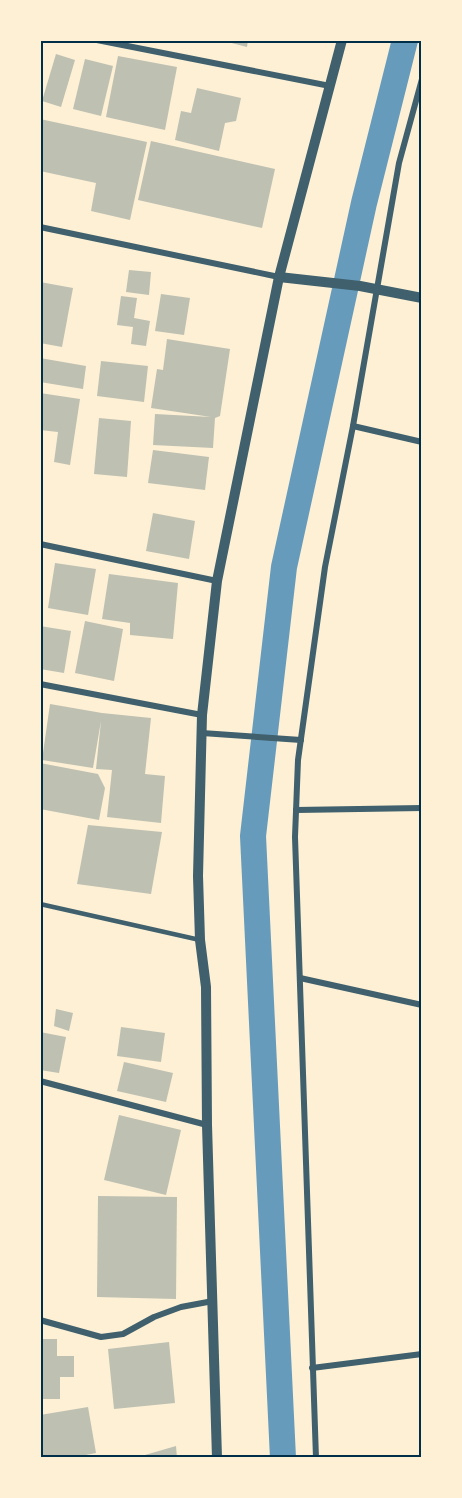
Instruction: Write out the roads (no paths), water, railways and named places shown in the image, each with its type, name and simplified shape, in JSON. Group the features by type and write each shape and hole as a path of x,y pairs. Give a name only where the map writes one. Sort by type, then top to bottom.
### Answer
{"street":[{"path":"97,40 330,86"},
{"path":"217,1458 207,1125 206,987 200,940 198,876 202,715 217,581 279,277 342,40"},
{"path":"316,1458 295,837 298,760 325,567 353,426 399,164 422,79"},
{"path":"40,227 279,277 360,286 422,298"},
{"path":"353,426 422,442"},
{"path":"40,544 217,581"},
{"path":"40,684 202,715"},
{"path":"202,733 301,740"},
{"path":"296,810 422,808"},
{"path":"300,978 422,1005"},
{"path":"40,1081 207,1125"},
{"path":"40,1320 101,1336 123,1334 154,1317 181,1307 213,1301"},
{"path":"312,1368 422,1354"}],"lane":[{"path":"40,904 200,940"}],"waterway":[{"path":"283,1458 253,836 284,567 364,203 405,40"}]}
